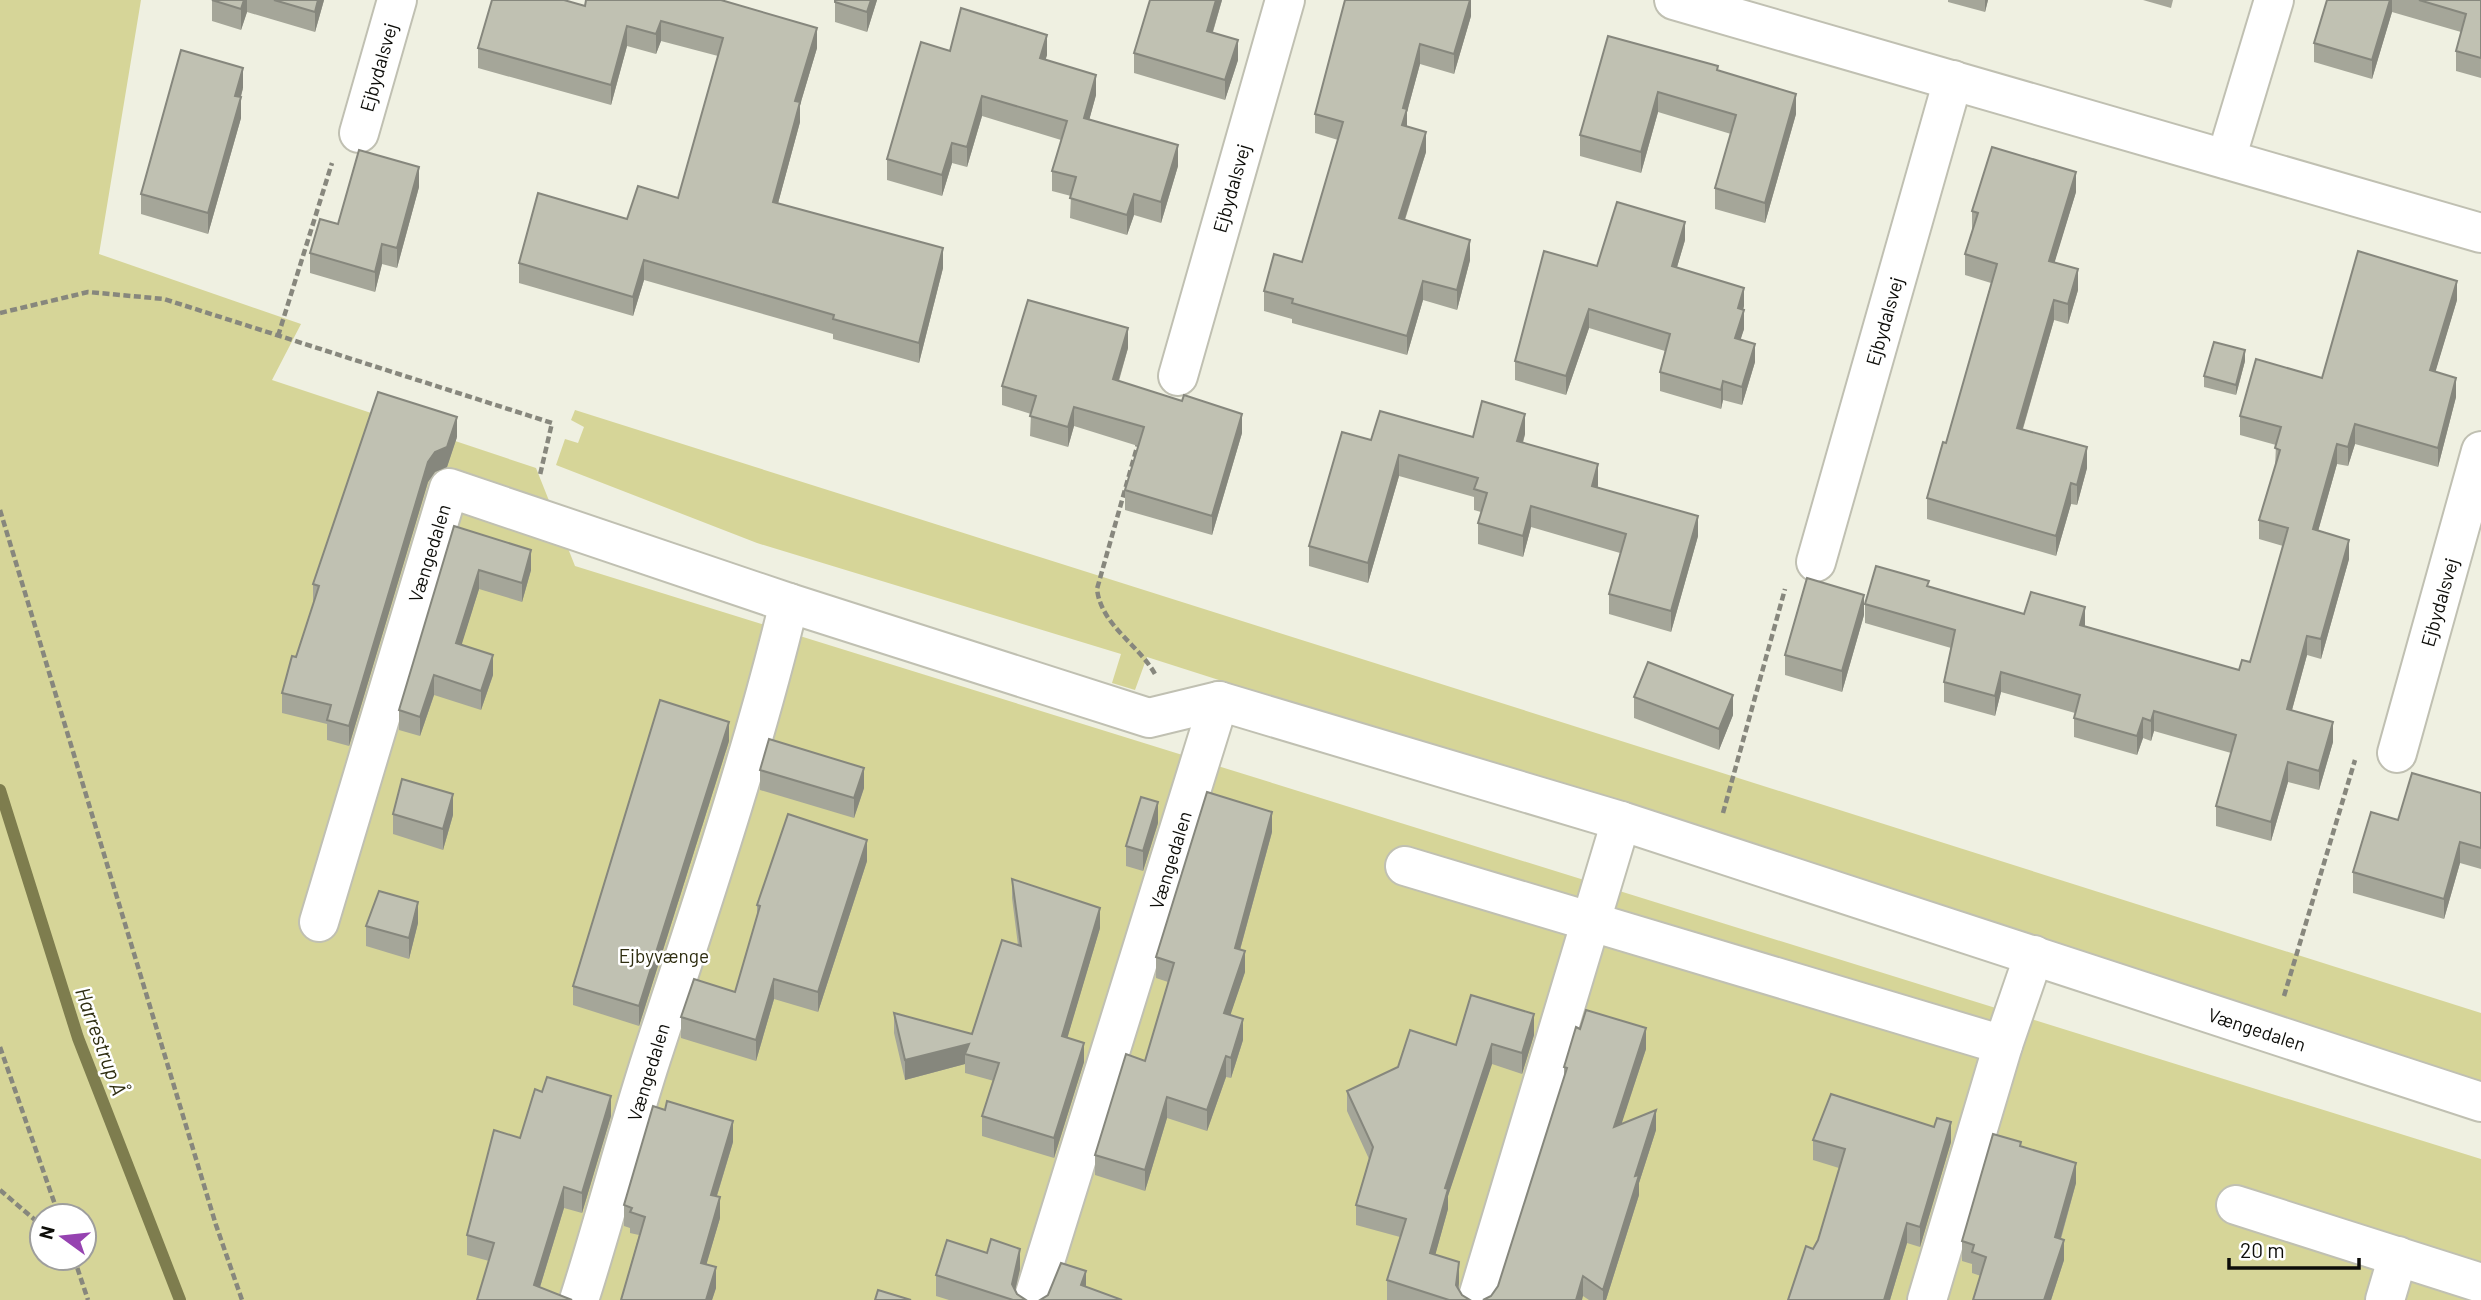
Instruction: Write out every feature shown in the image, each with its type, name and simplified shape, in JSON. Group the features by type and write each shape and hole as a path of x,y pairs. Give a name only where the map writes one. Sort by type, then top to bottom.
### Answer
{"street":[{"name":"Ejbydalsvej","path":"359,133 397,0"},
{"name":"Ejbydalsvej","path":"1178,376 1285,0"},
{"path":"1674,0 2481,233"},
{"path":"2226,159 2274,0"},
{"name":"Ejbydalsvej","path":"1816,562 1953,80"},
{"name":"Ejbydalsvej","path":"2397,752 2481,451"},
{"name":"Vængedalen","path":"319,922 449,488 789,603 1149,718 1219,701 1620,821 2481,1102"},
{"name":"Vængedalen","path":"579,1300 651,1059 699,916 775,663 789,603"},
{"name":"Vængedalen","path":"1033,1300 1219,701"},
{"path":"1477,1300 1620,821"},
{"path":"1405,866 2003,1045"},
{"path":"1927,1300 2003,1045 2034,955"},
{"path":"2236,1205 2481,1283"},
{"path":"2385,1300 2398,1256"}],"path":[{"path":"278,336 338,147 359,133"},
{"path":"0,313 88,292 164,299 552,423 530,515"},
{"path":"1142,429 1097,589 1099,606 1145,657 1177,712"},
{"path":"0,510 216,1225 242,1300"},
{"path":"1734,777 1789,572 1816,562"},
{"path":"2273,1034 2359,746 2397,752"},
{"path":"0,1047 54,1202"},
{"path":"0,1190 28,1214"},
{"path":"79,1272 88,1300"}],"green space":[{"name":"Ejbyvænge","path":"0,0 141,0 99,254 301,324 272,380 536,468 575,566 2481,1159 2481,1300 0,1300"},
{"path":"575,410 2481,1013 2481,1084 1147,657 1135,690 1112,683 1121,654 757,543 556,465 565,439 578,443 584,427 571,420"}],"building":[{"path":"212,0 244,0 241,9"},
{"path":"274,0 318,0 315,12"},
{"path":"492,0 564,0 585,6 586,0 721,0 817,28 795,101 800,102 773,202 943,248 919,343 833,319 834,315 644,260 633,297 519,263 538,193 627,219 638,186 678,198 723,38 661,21 656,34 627,26 611,85 478,48"},
{"path":"835,0 871,0 867,12"},
{"path":"1150,0 1216,0 1207,31 1238,40 1225,80 1134,53"},
{"path":"1345,0 1470,0 1454,54 1420,44 1403,108 1407,109 1402,125 1426,132 1399,218 1470,240 1457,290 1423,281 1407,336 1292,303 1293,299 1264,291 1274,254 1302,262 1343,122 1315,114"},
{"path":"2327,0 2390,0 2372,60 2314,43"},
{"path":"2419,0 2481,0 2481,58 2456,51 2466,14"},
{"path":"961,8 1047,35 1040,58 1096,75 1084,118 1178,145 1161,202 1134,194 1127,215 1070,198 1076,177 1052,171 1067,121 982,96 967,147 952,143 942,175 887,159 921,42 950,51"},
{"path":"1608,36 1718,66 1717,70 1796,94 1765,203 1715,188 1736,115 1658,92 1641,152 1580,135"},
{"path":"181,50 243,68 235,96 241,97 208,213 141,194"},
{"path":"1992,147 2076,172 2049,261 2078,269 2068,304 2054,300 2017,428 2087,447 2077,485 2071,483 2056,536 1927,498 1943,442 1946,443 1997,264 1965,254 1978,213 1972,211"},
{"path":"359,150 419,167 397,248 382,244 375,272 310,253 320,219 338,224"},
{"path":"1617,202 1685,222 1672,266 1744,288 1738,308 1744,310 1735,338 1755,344 1742,387 1723,381 1721,390 1660,372 1670,334 1589,309 1566,376 1515,361 1544,251 1597,266"},
{"path":"2358,251 2457,281 2430,370 2456,378 2438,448 2355,424 2348,447 2337,444 2313,529 2349,540 2321,639 2307,636 2287,709 2333,722 2319,771 2288,762 2271,822 2216,806 2236,735 2154,711 2151,721 2143,718 2137,736 2074,718 2080,695 2001,672 1995,696 1944,682 1955,630 1865,604 1876,566 1929,581 1927,586 2024,614 2031,592 2085,607 2080,625 2239,670 2242,660 2250,662 2288,528 2259,520 2280,450 2275,448 2281,427 2240,416 2256,359 2322,378"},
{"path":"1028,300 1128,328 1113,379 1182,401 1184,395 1242,414 1212,516 1125,490 1144,427 1074,407 1068,427 1030,416 1036,396 1002,386"},
{"path":"2214,342 2245,350 2236,385 2204,376"},
{"path":"378,392 457,417 447,447 435,452 428,462 349,726 327,720 331,705 282,693 292,656 296,657 319,586 313,584"},
{"path":"1482,401 1525,414 1517,441 1598,464 1592,486 1698,516 1671,611 1609,594 1626,534 1531,506 1523,536 1478,523 1487,493 1474,489 1478,478 1399,455 1368,563 1309,546 1342,432 1371,440 1380,411 1473,437"},
{"path":"454,526 531,550 522,583 479,570 456,643 493,655 481,691 434,675 420,717 399,710"},
{"path":"1807,578 1864,595 1842,671 1785,655"},
{"path":"1648,662 1733,695 1719,729 1634,697"},
{"path":"660,700 729,722 639,1006 573,986"},
{"path":"769,739 864,768 854,798 760,770"},
{"path":"2412,773 2481,793 2481,848 2460,842 2444,899 2353,872 2371,812 2398,820"},
{"path":"402,779 453,794 443,829 393,814"},
{"path":"1207,792 1272,812 1235,948 1245,951 1224,1013 1243,1019 1231,1058 1226,1056 1207,1110 1167,1097 1145,1170 1095,1155 1126,1054 1145,1061 1174,963 1156,957"},
{"path":"1141,797 1158,802 1143,851 1126,846"},
{"path":"788,814 867,840 818,992 774,979 756,1040 681,1017 694,979 735,992 760,906 757,905"},
{"path":"1012,879 1100,908 1062,1036 1084,1043 1054,1138 982,1116 999,1063 965,1054 969,1044 905,1060 894,1013 972,1034 1002,940 1021,946"},
{"path":"379,891 418,902 409,938 366,926"},
{"path":"1471,995 1534,1014 1522,1053 1492,1044 1445,1188 1448,1189 1430,1253 1459,1262 1456,1285 1462,1295 1470,1300 1449,1300 1387,1280 1406,1219 1356,1205 1373,1147 1347,1091 1398,1067 1410,1030 1456,1045"},
{"path":"1586,1010 1646,1028 1614,1127 1656,1110 1603,1290 1583,1276 1576,1300 1483,1300 1491,1296 1498,1286 1567,1068 1564,1067 1576,1027 1580,1029"},
{"path":"547,1077 611,1096 582,1193 564,1187 534,1285 572,1300 477,1300 494,1243 467,1235 494,1130 520,1138 535,1089 542,1092"},
{"path":"1831,1094 1934,1127 1937,1118 1951,1122 1920,1227 1907,1223 1884,1300 1788,1300 1806,1246 1813,1249 1818,1240 1845,1149 1813,1140"},
{"path":"667,1101 733,1121 711,1195 720,1197 701,1263 716,1267 706,1300 621,1300 645,1217 630,1212 632,1208 624,1205 653,1106 665,1110"},
{"path":"1993,1134 2021,1142 2020,1146 2076,1163 2055,1237 2064,1240 2044,1300 1973,1300 1986,1257 1972,1252 1974,1245 1962,1241"},
{"path":"991,1239 1020,1249 1012,1284 1017,1294 1026,1300 1013,1300 936,1275 947,1240 987,1253"},
{"path":"1061,1263 1086,1271 1081,1285 1122,1300 1040,1300 1048,1295"},
{"path":"878,1290 911,1300 875,1300"}],"waterway":[{"name":"Harrestrup Å","path":"0,790 78,1038 180,1300"}]}
